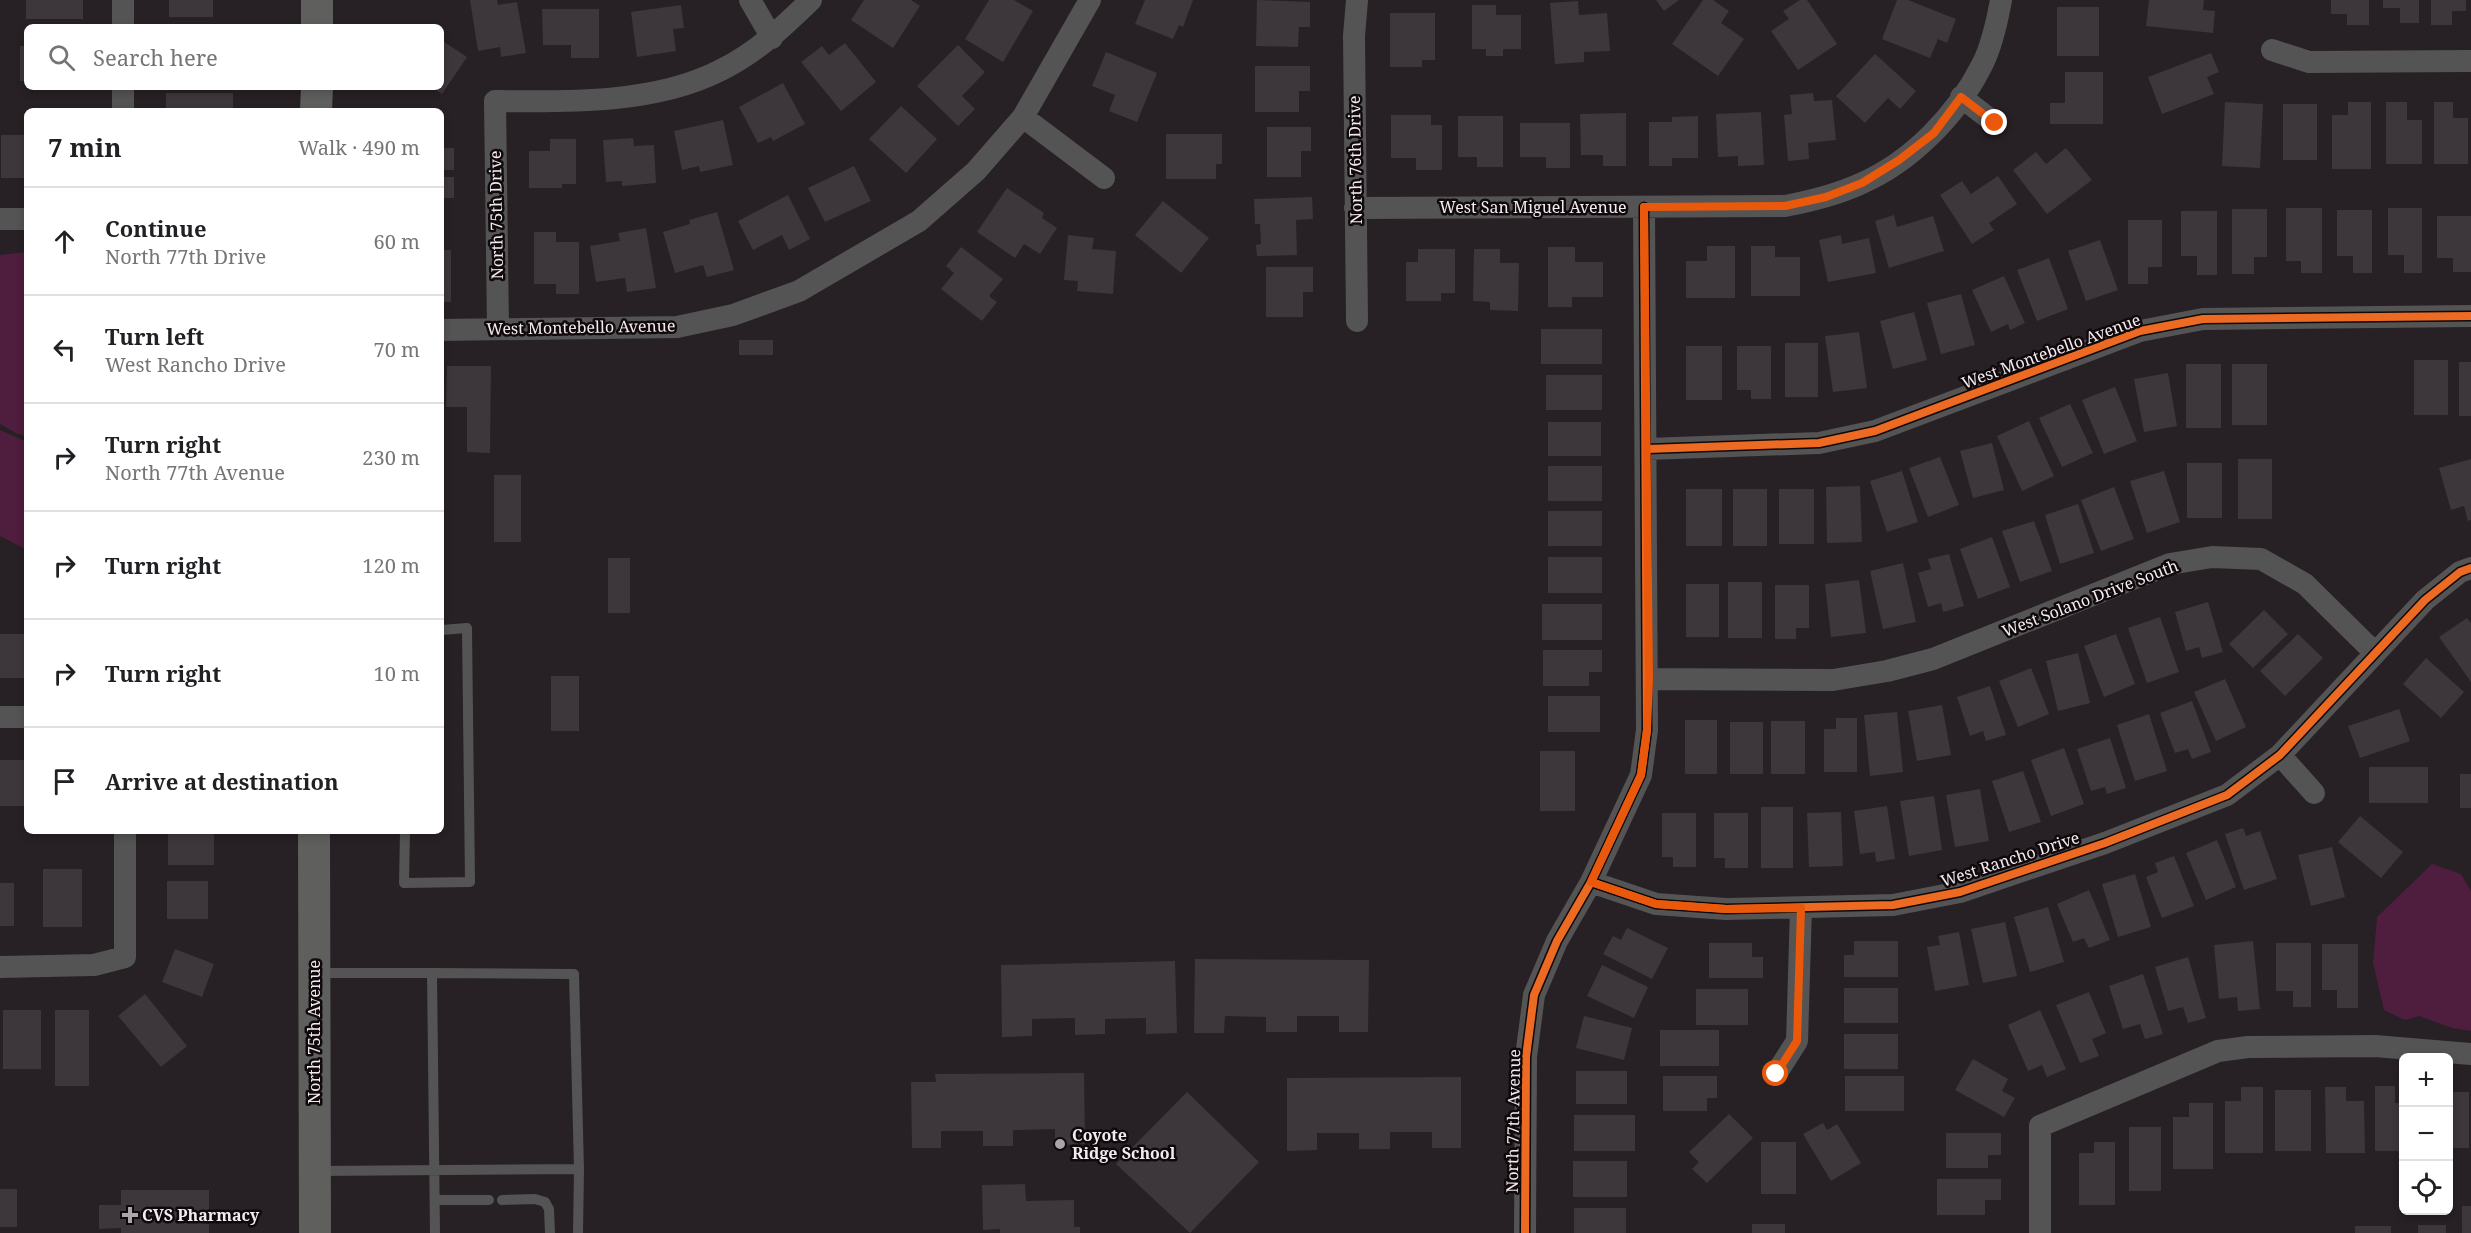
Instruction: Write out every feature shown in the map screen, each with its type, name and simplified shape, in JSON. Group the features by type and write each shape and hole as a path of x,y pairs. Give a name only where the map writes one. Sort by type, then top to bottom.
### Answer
{"main road":[{"path":"317,0 317,24"},
{"path":"316,108 317,90"},
{"name":"North 75th Avenue","path":"314,834 315,1233"}],"street":[{"path":"123,0 123,24"},
{"path":"750,0 772,38 811,0"},
{"name":"West Montebello Avenue","path":"444,330 677,327 733,315 799,291 919,221 976,171 1023,117 1090,0"},
{"name":"North 76th Drive","path":"1357,0 1354,36 1357,321"},
{"name":"West San Miguel Avenue","path":"1355,208 1785,206 1826,197 1862,183 1899,160 1934,133 1982,65 1997,22 2001,0"},
{"name":"North 75th Drive","path":"498,329 495,101 584,102 671,88 720,71 772,38"},
{"path":"2272,50 2309,62 2471,61"},
{"path":"123,90 123,108"},
{"path":"1961,97 1995,123"},
{"path":"1023,117 1104,178"},
{"name":"North 77th Avenue","path":"1525,1233 1526,1057 1534,994 1557,941 1591,882 1641,775 1647,730 1649,679 1644,207"},
{"path":"0,219 24,219"},
{"name":"West Montebello Avenue","path":"1647,449 1820,443 1875,431 2140,331 2203,319 2471,316"},
{"name":"West Solano Drive South","path":"1649,679 1833,680 1887,671 1933,659 2170,564 2212,558 2261,560 2305,584 2374,652"},
{"path":"2374,652 2425,600 2460,572 2471,568"},
{"name":"West Rancho Drive","path":"1591,882 1656,904 1726,909 1893,905 1960,892 2105,843 2227,795 2280,755 2374,652"},
{"path":"0,717 24,717"},
{"path":"2280,755 2314,793"},
{"path":"0,967 94,965 125,957 125,834"},
{"path":"1776,1074 1797,1041 1801,908"},
{"path":"2040,1233 2040,1126 2218,1051 2248,1047 2375,1046 2471,1054"}],"lane":[{"path":"405,834 404,884 470,882 467,628 444,630"},
{"path":"314,972 573,974 579,1169 578,1233"},
{"path":"432,974 435,1233"},
{"path":"314,1171 579,1169"},
{"path":"502,1200 535,1199 545,1202 549,1209 550,1233"},
{"path":"435,1200 489,1200"}],"shaded area":[{"path":"24,252 24,435 0,424 0,255"},
{"path":"0,430 24,441 24,548 0,536"},
{"path":"2432,864 2461,874 2471,891 2471,1031 2452,1028 2419,1016 2405,1020 2384,1010 2373,963 2377,917"}],"building":[{"path":"26,0 83,0 83,19 26,19"},
{"path":"169,0 213,0 213,17 169,17"},
{"path":"470,0 497,0 498,5 517,2 526,53 501,57 500,47 478,51"},
{"path":"864,0 911,0 920,6 893,48 851,20"},
{"path":"989,0 1014,0 1033,11 1003,62 965,39"},
{"path":"1145,0 1193,0 1183,27 1179,25 1173,39 1135,24"},
{"path":"1257,0 1310,2 1310,27 1299,27 1298,47 1256,46"},
{"path":"1656,0 1679,0 1664,11"},
{"path":"1703,0 1713,0 1729,11 1721,23 1744,39 1718,76 1672,44"},
{"path":"1800,0 1807,0 1837,44 1798,70 1771,31 1789,19 1783,11"},
{"path":"1897,0 1908,0 1956,19 1947,43 1938,39 1930,58 1882,39"},
{"path":"2149,0 2204,0 2203,10 2215,11 2213,33 2146,26"},
{"path":"2331,0 2369,0 2369,25 2347,25 2347,14 2331,14"},
{"path":"2383,0 2419,0 2419,23 2400,23 2400,8 2383,8"},
{"path":"2431,0 2466,0 2466,11 2452,11 2452,25 2431,25"},
{"path":"1578,1 1579,15 1607,13 1610,51 1584,52 1584,62 1555,64 1550,3"},
{"path":"681,5 684,28 673,29 676,51 637,57 631,12"},
{"path":"1472,5 1496,5 1496,15 1521,15 1521,49 1503,49 1503,56 1486,56 1486,49 1472,49"},
{"path":"2057,7 2099,7 2099,56 2057,56"},
{"path":"542,9 599,9 599,58 571,58 571,45 543,45"},
{"path":"1390,13 1435,13 1435,60 1422,60 1422,67 1390,67"},
{"path":"444,42 467,57 442,94 436,90 444,90"},
{"path":"845,43 876,82 841,111 801,62 822,46 829,55"},
{"path":"958,45 985,72 962,96 975,109 958,126 917,86"},
{"path":"20,46 24,46 24,81 20,81"},
{"path":"1106,52 1157,73 1137,122 1109,111 1115,95 1092,86"},
{"path":"2211,53 2219,72 2207,77 2214,94 2162,114 2148,77"},
{"path":"1875,54 1916,91 1900,109 1888,98 1865,123 1836,96"},
{"path":"1255,66 1310,66 1310,91 1299,91 1299,112 1255,112"},
{"path":"2065,72 2103,72 2103,124 2050,124 2050,103 2065,103"},
{"path":"783,83 805,124 773,141 771,137 758,143 739,107"},
{"path":"166,93 233,93 233,108 166,108"},
{"path":"1813,93 1814,101 1832,100 1836,140 1808,143 1809,159 1788,161 1784,115 1792,114 1790,95"},
{"path":"2225,102 2263,104 2260,168 2222,166"},
{"path":"2348,102 2371,102 2371,169 2332,169 2332,115 2348,115"},
{"path":"2386,102 2407,102 2407,120 2422,120 2422,164 2386,164"},
{"path":"2434,102 2453,102 2453,118 2468,118 2468,164 2434,164"},
{"path":"2283,104 2317,104 2317,160 2283,160"},
{"path":"901,106 937,139 906,173 869,139"},
{"path":"1761,112 1764,165 1738,166 1738,156 1718,157 1716,114"},
{"path":"1626,113 1626,166 1603,166 1603,155 1581,155 1580,114"},
{"path":"1391,115 1431,115 1431,125 1442,125 1442,170 1416,170 1416,158 1391,158"},
{"path":"1458,116 1503,116 1503,167 1477,167 1477,157 1458,157"},
{"path":"1698,116 1698,158 1672,158 1672,166 1649,166 1649,122 1672,122 1672,117"},
{"path":"723,120 733,165 700,172 699,166 682,170 674,131"},
{"path":"1520,123 1570,123 1570,168 1546,168 1546,157 1520,157"},
{"path":"1267,127 1311,127 1311,151 1301,151 1301,177 1267,177"},
{"path":"1166,134 1222,134 1222,164 1216,164 1216,179 1166,179"},
{"path":"1,135 24,135 24,178 1,178"},
{"path":"633,138 634,146 654,145 656,183 622,186 622,181 606,182 603,140"},
{"path":"550,139 576,139 576,184 562,184 562,188 529,188 529,151 550,151"},
{"path":"444,148 454,148 454,170 444,170"},
{"path":"2066,148 2092,180 2047,214 2013,170 2036,152 2046,164"},
{"path":"854,166 871,201 825,222 808,188"},
{"path":"1998,176 2017,204 1989,223 1994,230 1972,244 1940,195 1962,181 1971,194"},
{"path":"444,177 454,177 454,198 444,198"},
{"path":"1007,188 1044,213 1042,218 1057,228 1040,254 1024,244 1015,258 977,232"},
{"path":"788,195 810,239 789,250 782,235 753,250 738,221"},
{"path":"1312,197 1313,219 1296,220 1297,255 1257,256 1256,245 1261,244 1260,224 1255,224 1254,199"},
{"path":"1163,201 1209,238 1181,273 1135,235"},
{"path":"2286,208 2322,208 2322,273 2301,273 2301,261 2286,261"},
{"path":"2388,208 2422,208 2422,273 2404,273 2404,255 2388,255"},
{"path":"2232,209 2267,209 2267,257 2254,257 2254,274 2232,274"},
{"path":"2337,210 2372,210 2372,273 2353,273 2353,256 2337,256"},
{"path":"2181,211 2217,211 2217,275 2197,275 2197,256 2181,256"},
{"path":"717,212 734,270 707,277 703,265 675,273 663,232 690,224 689,220"},
{"path":"1894,215 1897,227 1933,216 1944,251 1889,268 1875,221"},
{"path":"2437,216 2471,216 2471,272 2453,272 2453,258 2437,258"},
{"path":"2128,220 2162,220 2162,267 2148,267 2148,284 2128,284"},
{"path":"646,228 656,288 627,292 625,278 596,282 590,246 620,241 618,233"},
{"path":"534,232 556,232 556,242 579,242 579,294 556,294 556,284 534,284"},
{"path":"1068,235 1094,238 1092,249 1116,251 1113,294 1077,291 1078,281 1064,280"},
{"path":"1841,235 1842,244 1869,238 1876,273 1828,282 1819,240"},
{"path":"2100,240 2118,290 2086,301 2068,251"},
{"path":"1707,246 1735,246 1735,298 1686,298 1686,261 1707,261"},
{"path":"1751,246 1775,246 1775,257 1800,257 1800,296 1751,296"},
{"path":"961,247 1003,279 989,296 997,302 982,321 941,289 954,273 946,266"},
{"path":"1548,247 1575,247 1575,262 1603,262 1603,297 1572,297 1572,307 1548,307"},
{"path":"1418,249 1455,249 1455,293 1441,293 1441,301 1406,301 1406,262 1418,262"},
{"path":"1474,249 1500,249 1500,263 1519,263 1518,311 1490,310 1490,302 1473,301"},
{"path":"444,250 451,250 451,302 444,302"},
{"path":"2049,258 2068,309 2037,321 2017,270"},
{"path":"1266,267 1313,267 1313,292 1303,292 1303,317 1266,317"},
{"path":"2004,276 2025,323 2010,330 2008,324 1991,332 1972,290"},
{"path":"1961,294 1975,345 1941,354 1927,303"},
{"path":"1914,312 1927,360 1893,369 1880,321"},
{"path":"1541,329 1602,329 1602,364 1541,364"},
{"path":"1859,332 1867,388 1833,392 1825,336"},
{"path":"739,340 773,340 773,355 739,355"},
{"path":"1785,343 1818,343 1818,397 1785,397"},
{"path":"1686,346 1722,346 1722,400 1686,400"},
{"path":"1737,346 1771,346 1771,399 1751,399 1751,390 1737,390"},
{"path":"2414,360 2448,360 2448,415 2414,415"},
{"path":"2459,362 2471,362 2471,416 2459,416"},
{"path":"2186,364 2221,364 2221,428 2186,428"},
{"path":"2232,364 2267,364 2267,425 2232,425"},
{"path":"447,366 491,366 490,453 467,452 467,407 446,407"},
{"path":"2168,373 2177,426 2144,432 2134,379"},
{"path":"1546,375 1602,375 1602,410 1546,410"},
{"path":"2115,387 2137,441 2104,454 2082,400"},
{"path":"2070,404 2093,453 2062,467 2039,418"},
{"path":"2029,421 2054,476 2022,491 1997,436"},
{"path":"1548,422 1601,422 1601,456 1548,456"},
{"path":"1992,443 2004,490 1973,498 1960,451"},
{"path":"1940,457 1959,505 1928,517 1909,468"},
{"path":"2238,459 2272,459 2272,519 2238,519"},
{"path":"2471,459 2471,520 2468,521 2464,506 2451,510 2439,468"},
{"path":"2187,463 2222,463 2222,518 2187,518"},
{"path":"1548,466 1602,466 1602,501 1548,501"},
{"path":"1902,471 1918,522 1887,532 1870,481"},
{"path":"2164,471 2180,522 2147,533 2130,481"},
{"path":"494,475 521,475 521,542 494,542"},
{"path":"1860,486 1862,542 1827,543 1826,487"},
{"path":"2114,487 2134,539 2101,551 2081,500"},
{"path":"1686,489 1722,489 1722,546 1686,546"},
{"path":"1733,489 1767,489 1767,546 1733,546"},
{"path":"1779,489 1814,489 1814,544 1779,544"},
{"path":"2078,504 2094,553 2060,564 2045,515"},
{"path":"1548,511 1602,511 1602,546 1548,546"},
{"path":"2034,521 2052,571 2020,582 2002,531"},
{"path":"1992,537 2010,587 1978,599 1960,549"},
{"path":"1949,554 1964,606 1943,612 1941,603 1928,607 1918,573 1931,569 1928,559"},
{"path":"1548,557 1602,557 1602,593 1548,593"},
{"path":"608,558 630,558 630,613 608,613"},
{"path":"1903,563 1916,622 1883,629 1870,571"},
{"path":"1859,580 1866,633 1831,637 1825,584"},
{"path":"1728,582 1762,582 1762,638 1728,638"},
{"path":"1686,584 1719,584 1719,637 1686,637"},
{"path":"1775,585 1809,585 1809,628 1796,628 1796,639 1775,639"},
{"path":"2208,602 2223,652 2202,658 2199,647 2186,651 2175,612"},
{"path":"1542,604 1602,604 1602,640 1542,640"},
{"path":"2264,610 2288,634 2253,668 2229,644"},
{"path":"2160,617 2179,672 2147,683 2128,628"},
{"path":"2467,618 2471,623 2471,682 2439,637"},
{"path":"0,634 24,634 24,678 0,678"},
{"path":"2116,634 2135,684 2104,697 2084,646"},
{"path":"2298,634 2323,658 2285,696 2260,671"},
{"path":"1543,650 1602,650 1602,672 1589,672 1589,686 1543,686"},
{"path":"2078,653 2090,703 2058,711 2046,661"},
{"path":"2426,658 2464,692 2441,718 2403,684"},
{"path":"2031,668 2049,714 2018,727 1999,681"},
{"path":"551,676 579,676 579,731 551,731"},
{"path":"2225,679 2246,727 2216,741 2194,692"},
{"path":"1990,686 2006,735 1986,741 1983,731 1970,736 1957,697"},
{"path":"1548,696 1600,696 1600,732 1548,732"},
{"path":"2192,701 2211,752 2192,759 2188,749 2175,753 2160,713"},
{"path":"1942,705 1951,755 1917,761 1908,711"},
{"path":"2399,709 2410,741 2360,758 2348,726"},
{"path":"1897,712 1903,772 1870,776 1864,715"},
{"path":"2149,714 2167,771 2135,781 2117,725"},
{"path":"1836,718 1857,718 1857,772 1824,772 1824,729 1836,729"},
{"path":"1685,720 1717,720 1717,774 1685,774"},
{"path":"1771,721 1805,721 1805,774 1771,774"},
{"path":"1730,722 1763,722 1763,774 1730,774"},
{"path":"2110,738 2126,788 2107,794 2105,787 2091,791 2077,749"},
{"path":"2064,748 2084,804 2051,816 2031,760"},
{"path":"1540,751 1575,751 1575,811 1540,811"},
{"path":"0,760 24,760 24,806 0,806"},
{"path":"2369,767 2428,767 2428,803 2369,803"},
{"path":"2023,771 2041,822 2009,832 1992,781"},
{"path":"2460,774 2471,774 2471,808 2460,808"},
{"path":"1980,789 1989,841 1955,847 1946,795"},
{"path":"1934,796 1942,850 1909,856 1900,801"},
{"path":"1887,806 1895,859 1876,862 1875,852 1860,854 1854,811"},
{"path":"1761,807 1793,807 1793,868 1761,868"},
{"path":"1841,812 1843,866 1809,867 1807,813"},
{"path":"1662,813 1696,813 1696,867 1673,867 1673,857 1662,857"},
{"path":"1714,813 1748,813 1748,868 1725,868 1725,858 1714,858"},
{"path":"2360,816 2403,852 2381,878 2338,842"},
{"path":"2243,828 2246,836 2260,831 2277,879 2244,890 2225,834"},
{"path":"168,834 214,834 214,865 168,865"},
{"path":"2217,840 2236,887 2206,900 2186,853"},
{"path":"2332,847 2345,897 2311,906 2298,855"},
{"path":"2174,856 2194,906 2162,918 2146,877 2158,872 2155,863"},
{"path":"43,869 82,869 82,927 43,927"},
{"path":"2135,874 2151,927 2118,937 2102,884"},
{"path":"167,881 208,881 208,919 167,919"},
{"path":"0,883 14,883 14,926 0,926"},
{"path":"2089,890 2110,940 2089,948 2084,938 2073,942 2057,904"},
{"path":"2048,907 2064,962 2030,972 2014,917"},
{"path":"2005,922 2017,976 1983,983 1971,929"},
{"path":"1627,928 1668,948 1652,979 1603,954 1613,936 1621,940"},
{"path":"1959,932 1969,985 1935,991 1927,947 1940,945 1938,936"},
{"path":"1854,941 1898,941 1898,977 1844,977 1844,955 1854,955"},
{"path":"2253,941 2260,1009 2238,1011 2237,997 2219,999 2214,945"},
{"path":"1709,943 1752,943 1752,957 1763,957 1763,978 1709,978"},
{"path":"2276,943 2311,943 2311,1007 2293,1007 2293,991 2276,991"},
{"path":"2322,944 2358,944 2358,1008 2337,1008 2337,990 2322,990"},
{"path":"175,949 214,964 202,997 162,982"},
{"path":"2188,957 2206,1018 2188,1023 2183,1007 2168,1011 2155,967"},
{"path":"1195,959 1369,960 1368,1032 1339,1032 1339,1016 1297,1016 1297,1032 1266,1032 1266,1017 1225,1016 1224,1033 1194,1033"},
{"path":"1175,961 1177,1033 1146,1034 1146,1018 1105,1019 1105,1034 1075,1035 1075,1018 1032,1019 1032,1036 1002,1037 1001,965"},
{"path":"1602,965 1648,987 1634,1018 1587,996"},
{"path":"2143,974 2163,1034 2145,1039 2140,1024 2123,1029 2109,986"},
{"path":"1844,988 1898,988 1898,1023 1844,1023"},
{"path":"1696,989 1748,989 1748,1025 1696,1025"},
{"path":"2089,992 2106,1033 2092,1039 2099,1056 2080,1063 2056,1005"},
{"path":"145,994 187,1046 161,1067 118,1016"},
{"path":"3,1010 41,1010 41,1069 3,1069"},
{"path":"55,1010 89,1010 89,1086 55,1086"},
{"path":"2040,1010 2066,1069 2047,1077 2042,1065 2028,1071 2008,1025"},
{"path":"1584,1016 1632,1028 1624,1060 1576,1048"},
{"path":"1660,1030 1719,1030 1719,1066 1660,1066"},
{"path":"1844,1034 1898,1034 1898,1069 1844,1069"},
{"path":"1973,1059 2008,1079 2002,1091 2015,1098 2004,1117 1955,1090"},
{"path":"1576,1071 1627,1071 1627,1104 1576,1104"},
{"path":"1084,1073 1085,1144 1055,1145 1055,1129 1013,1130 1013,1146 983,1146 983,1131 941,1131 941,1148 912,1148 911,1082 936,1082 935,1074"},
{"path":"1663,1076 1717,1076 1717,1098 1707,1098 1707,1111 1663,1111"},
{"path":"1845,1076 1904,1076 1904,1111 1845,1111"},
{"path":"1461,1077 1461,1148 1432,1148 1432,1132 1390,1132 1390,1149 1359,1149 1359,1133 1317,1133 1317,1150 1287,1151 1287,1078"},
{"path":"2375,1086 2395,1086 2395,1103 2399,1103 2399,1151 2375,1151"},
{"path":"2241,1087 2263,1087 2263,1153 2225,1153 2225,1101 2241,1101"},
{"path":"2325,1087 2346,1087 2346,1101 2364,1101 2365,1153 2326,1153"},
{"path":"2275,1090 2311,1090 2311,1151 2275,1151"},
{"path":"1187,1092 1259,1162 1190,1233 1116,1164"},
{"path":"2453,1092 2469,1092 2469,1148 2453,1148"},
{"path":"2189,1103 2213,1103 2213,1169 2173,1169 2173,1117 2189,1117"},
{"path":"1729,1114 1753,1138 1707,1183 1692,1169 1699,1162 1689,1152"},
{"path":"1574,1115 1635,1115 1635,1151 1574,1151"},
{"path":"1823,1123 1827,1130 1837,1124 1861,1163 1831,1181 1803,1134"},
{"path":"2129,1127 2161,1127 2161,1191 2129,1191"},
{"path":"1946,1133 2001,1133 2001,1155 1988,1155 1988,1168 1946,1168"},
{"path":"1761,1142 1796,1142 1796,1194 1761,1194"},
{"path":"2094,1142 2115,1142 2115,1205 2079,1205 2079,1153 2094,1153"},
{"path":"1573,1161 1627,1161 1627,1197 1573,1197"},
{"path":"1937,1179 2001,1179 2001,1200 1985,1200 1985,1215 1937,1215"},
{"path":"1025,1184 1026,1201 1074,1200 1074,1227 1080,1227 1080,1233 1000,1233 1000,1229 983,1230 982,1185"},
{"path":"0,1189 17,1189 17,1227 0,1227"},
{"name":"CVS Pharmacy","path":"121,1190 209,1190 209,1233 121,1233 121,1228 99,1229 99,1205 121,1205"},
{"path":"2462,1206 2471,1206 2471,1233 2462,1233"},
{"path":"1574,1208 1626,1208 1626,1233 1574,1233"},
{"path":"1752,1224 1785,1224 1785,1233 1752,1233"},
{"path":"2418,1225 2446,1225 2446,1233 2418,1233"},
{"path":"2355,1226 2391,1226 2391,1233 2355,1233"}],"cycle path":[{"path":"1525,1233 1526,1057 1534,995 1557,941 1591,882 1641,775 1647,730 1644,207"},
{"path":"1647,449 1819,443 1875,431 2140,331 2203,319 2471,316"},
{"path":"1591,882 1656,904 1726,909 1893,905 1960,892 2105,843 2227,795 2280,755 2425,600 2460,572 2471,568"}],"place":[{"name":"Coyote Ridge School","path":"1060,1144"},
{"name":"CVS Pharmacy","path":"130,1215"}],"route":[{"path":"1776,1074 1797,1041 1801,908 1726,909 1656,904 1591,882 1641,775 1647,730 1649,679 1644,207 1785,206 1826,197 1862,183 1899,160 1934,133 1961,97 1995,123"}]}
